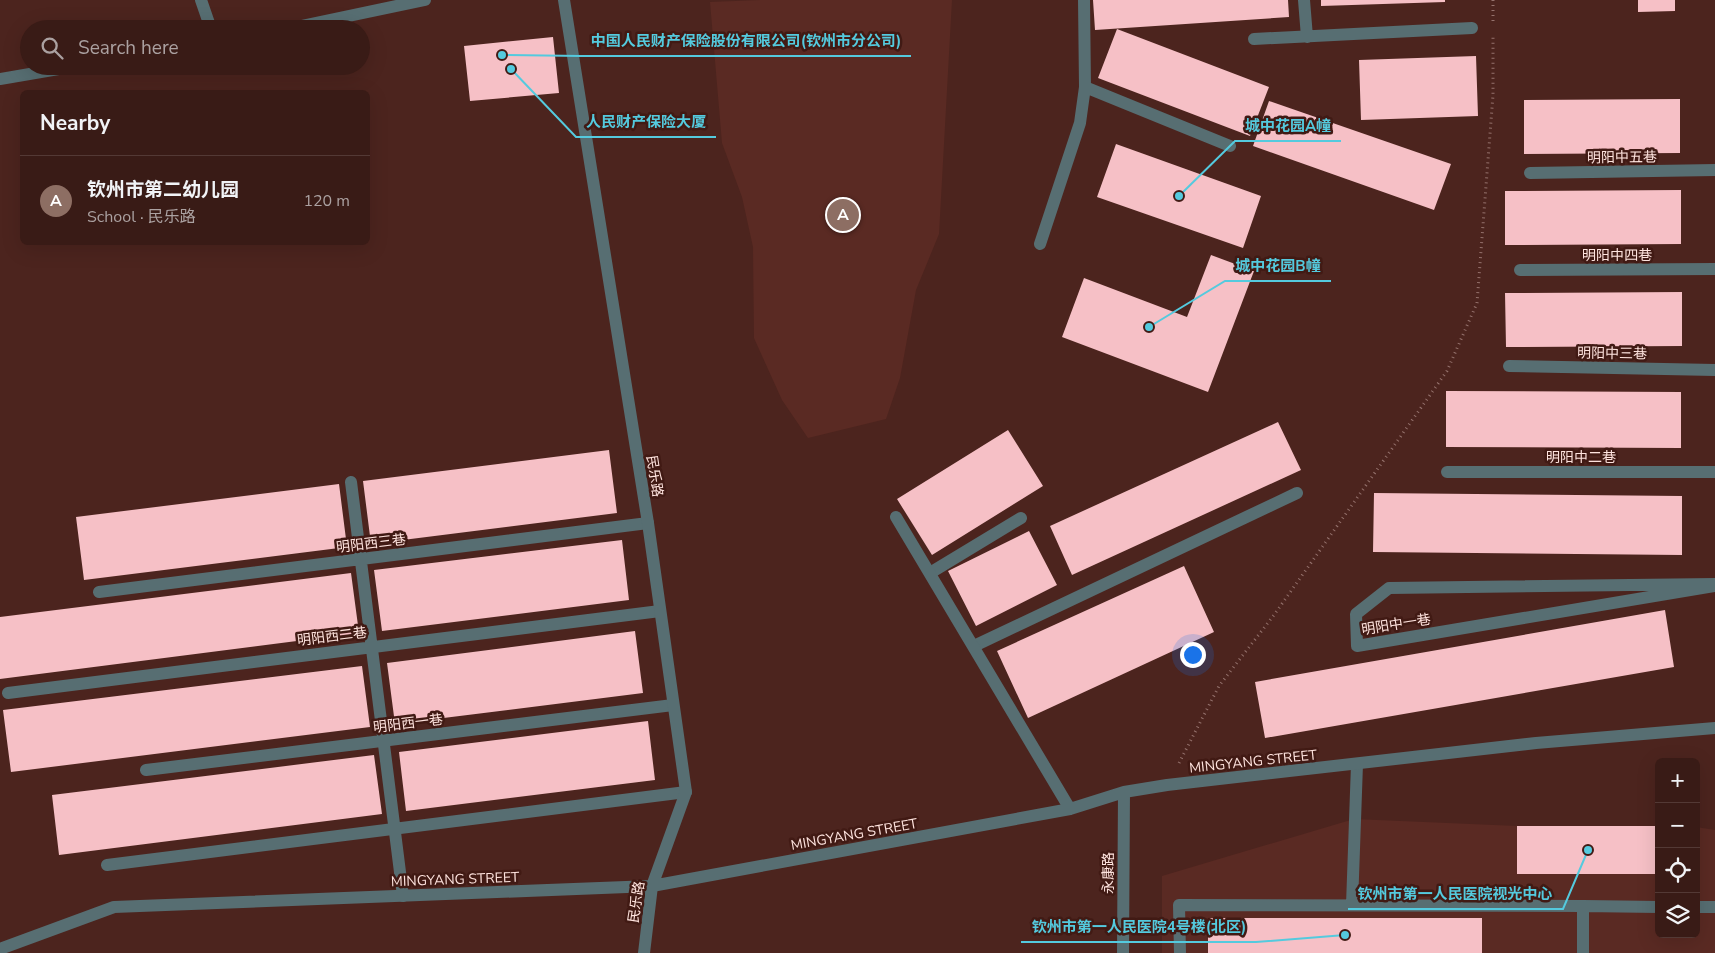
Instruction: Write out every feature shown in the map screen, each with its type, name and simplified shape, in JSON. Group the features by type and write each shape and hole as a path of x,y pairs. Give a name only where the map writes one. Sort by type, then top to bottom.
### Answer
{"street":[{"path":"201,0 208,20"},
{"path":"330,20 424,0"},
{"name":"民乐路","path":"564,0 648,523 686,792 652,886 644,953"},
{"path":"1040,244 1080,123 1085,87 1084,0"},
{"path":"1304,0 1307,37"},
{"path":"1254,39 1472,28"},
{"path":"0,79 23,75"},
{"path":"1085,87 1230,146"},
{"name":"明阳中五巷","path":"1530,173 1715,170"},
{"name":"明阳中四巷","path":"1520,270 1715,269"},
{"name":"明阳中三巷","path":"1509,366 1715,370"},
{"name":"明阳中二巷","path":"1447,472 1715,472"},
{"path":"351,482 403,896"},
{"path":"974,646 1297,493"},
{"path":"896,517 1070,810"},
{"path":"930,573 1021,518"},
{"name":"明阳西三巷","path":"99,592 648,523"},
{"name":"明阳中一巷","path":"1715,585 1357,646 1356,614 1389,588 1715,585"},
{"name":"明阳西二巷","path":"8,693 660,611"},
{"name":"明阳西一巷","path":"146,770 673,705"},
{"name":"MINGYANG STREET","path":"0,949 114,907 652,886 1070,810 1124,792 1167,785 1536,743 1715,728"},
{"path":"1352,905 1357,764"},
{"path":"107,865 686,792"},
{"name":"永康路","path":"1123,953 1124,792"},
{"path":"1180,953 1180,905 1655,906"},
{"path":"1583,906 1583,953"},
{"path":"1700,907 1715,907"}],"path":[{"path":"1167,785 1219,686 1274,615 1447,371 1477,303 1493,95 1493,0"}],"shaded area":[{"path":"760,0 952,0 939,234 916,290 900,378 886,419 808,438 782,400 754,338 753,247 742,197 722,143 710,2"},
{"path":"1354,819 1517,826 1655,826 1655,938 1700,938 1700,828 1715,830 1715,953 1162,953 1162,876"}],"building":[{"path":"1093,0 1288,0 1289,17 1095,30"},
{"path":"1321,0 1445,0 1445,2 1321,6"},
{"path":"1638,0 1675,0 1675,11 1638,12"},
{"path":"1117,29 1269,87 1250,136 1098,78"},
{"path":"553,37 559,93 470,101 464,46"},
{"path":"1476,56 1478,116 1361,120 1359,60"},
{"path":"1680,99 1680,153 1524,154 1524,100"},
{"path":"1269,101 1451,164 1434,210 1253,146"},
{"path":"1116,144 1261,196 1243,248 1097,197"},
{"path":"1681,190 1681,244 1505,245 1505,191"},
{"path":"1211,255 1254,271 1208,392 1062,337 1084,278 1187,317"},
{"path":"1682,292 1682,346 1506,347 1505,293"},
{"path":"1446,391 1681,392 1681,448 1446,447"},
{"path":"1278,422 1301,470 1072,575 1050,526"},
{"path":"1008,430 1043,486 932,555 897,499"},
{"path":"609,450 617,513 371,544 363,481"},
{"path":"339,484 347,547 84,580 76,517"},
{"path":"1374,493 1682,496 1682,555 1373,552"},
{"path":"1029,531 1057,585 976,626 948,571"},
{"path":"622,540 629,600 382,631 374,570"},
{"path":"1184,566 1214,632 1028,718 997,651"},
{"path":"351,573 359,633 0,679 0,617"},
{"path":"1665,610 1674,667 1265,738 1255,682"},
{"path":"635,631 643,693 395,724 387,663"},
{"path":"362,666 370,727 11,772 3,710"},
{"path":"648,721 655,780 406,811 399,752"},
{"path":"374,755 382,814 59,855 52,795"},
{"path":"1517,826 1655,826 1655,874 1517,874"},
{"path":"1208,918 1482,918 1482,953 1208,953"}],"place":[{"name":"中国人民财产保险股份有限公司(钦州市分公司)","path":"502,55"},
{"name":"人民财产保险大厦","path":"511,69"},
{"name":"城中花园A幢","path":"1179,196"},
{"name":"钦州市第二幼儿园","path":"843,215"},
{"name":"城中花园B幢","path":"1149,327"},
{"name":"钦州市第一人民医院视光中心","path":"1588,850"},
{"name":"钦州市第一人民医院4号楼(北区)","path":"1345,935"}]}
